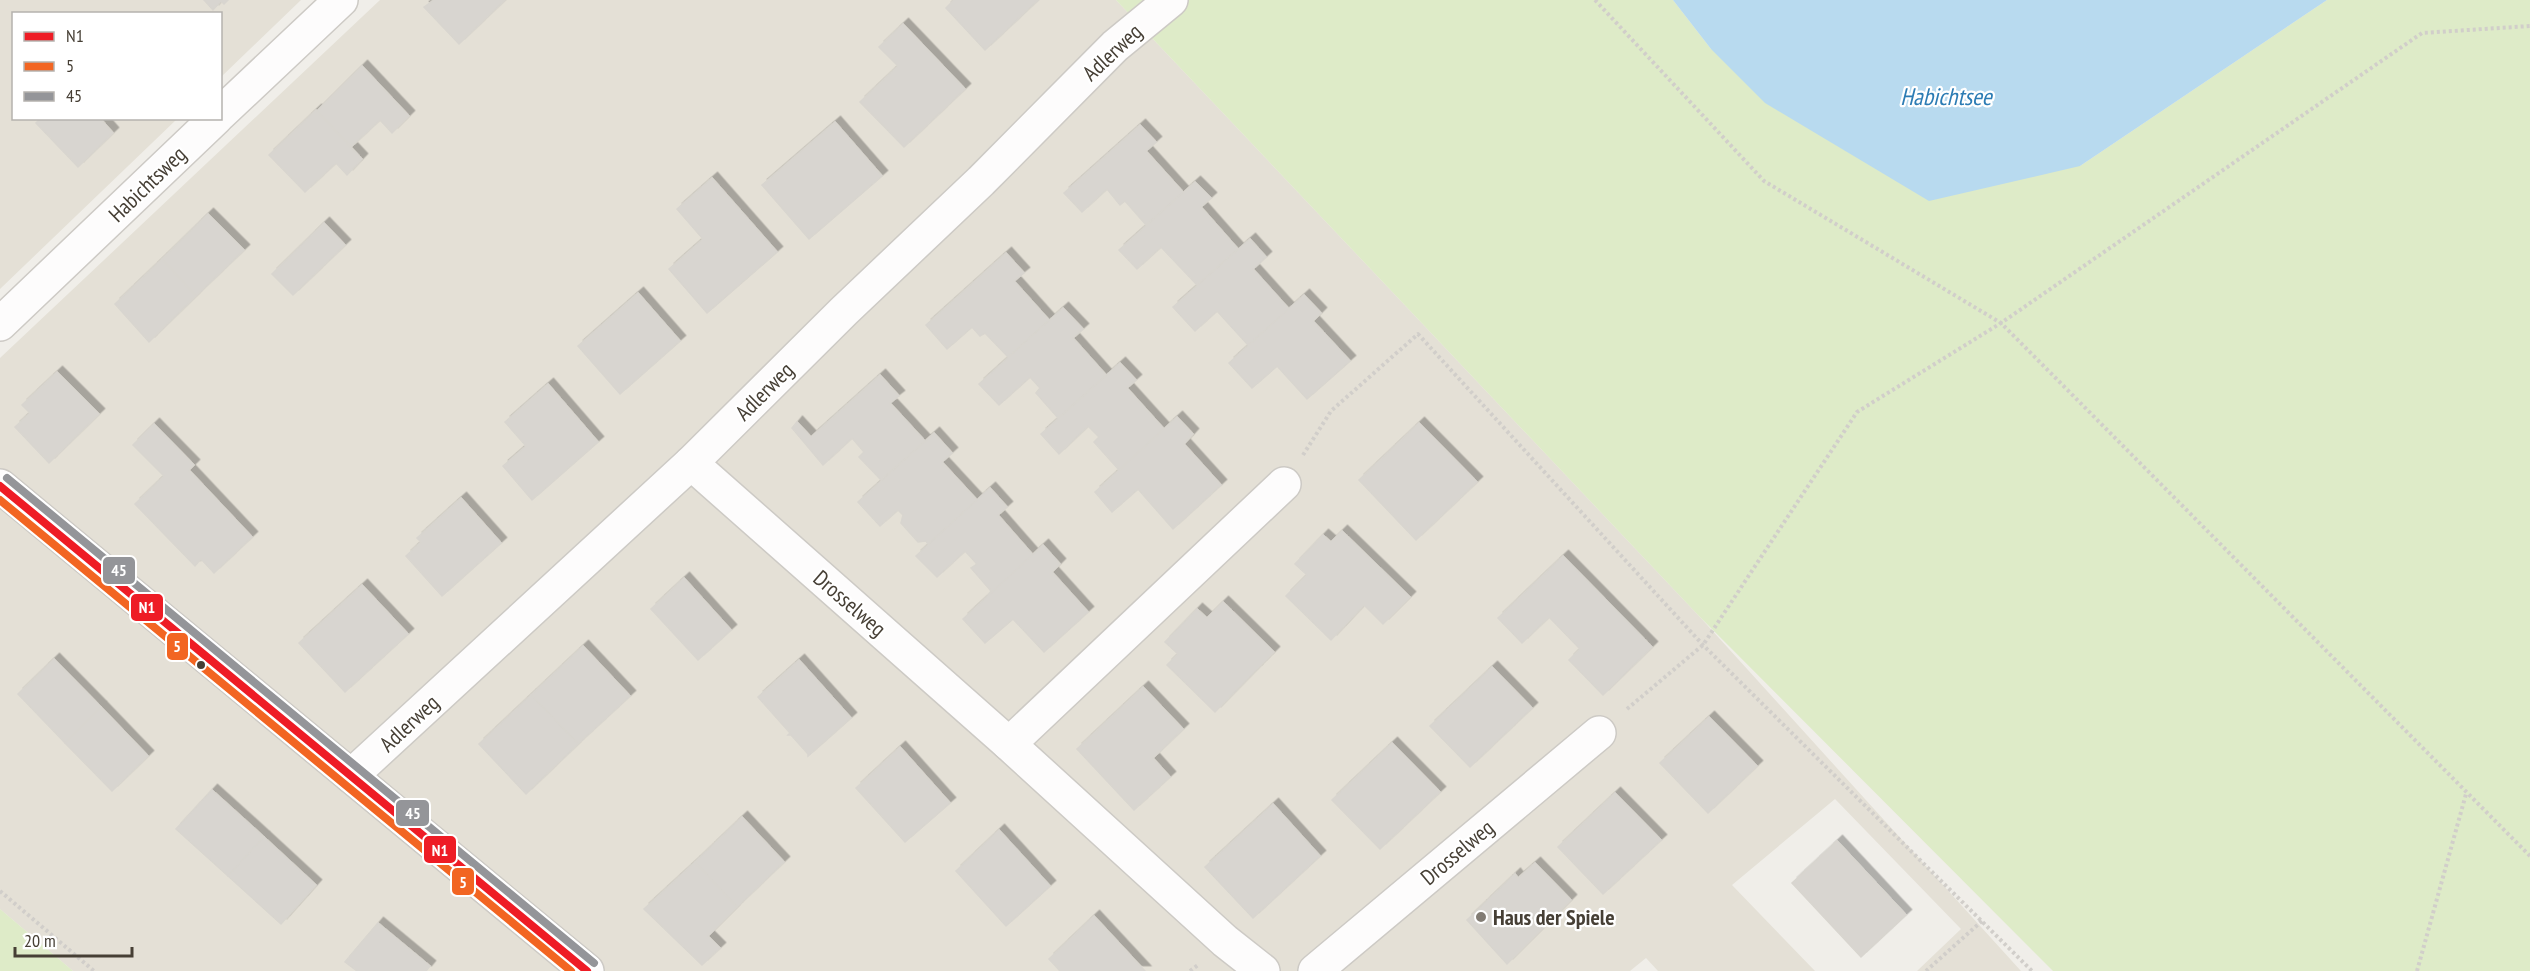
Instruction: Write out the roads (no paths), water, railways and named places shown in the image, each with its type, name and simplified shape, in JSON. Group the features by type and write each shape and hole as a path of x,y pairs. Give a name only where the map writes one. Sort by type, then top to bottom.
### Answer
{"street":[{"path":"222,112 340,0"},
{"name":"Adlerweg","path":"351,776 691,463 844,311 981,181 1115,46 1171,0"},
{"name":"Habichtsweg","path":"0,324 214,120"},
{"name":"Drosselweg","path":"691,463 1009,744 1225,940 1263,971"},
{"path":"1009,744 1284,484"},
{"path":"0,486 587,971"},
{"name":"Drosselweg","path":"1315,971 1599,733"}],"water":[{"name":"Habichtsee","path":"1673,0 2327,0 2080,166 1929,201 1765,103 1711,49"}],"place":[{"name":"Haus der Spiele","path":"1481,917"}]}
